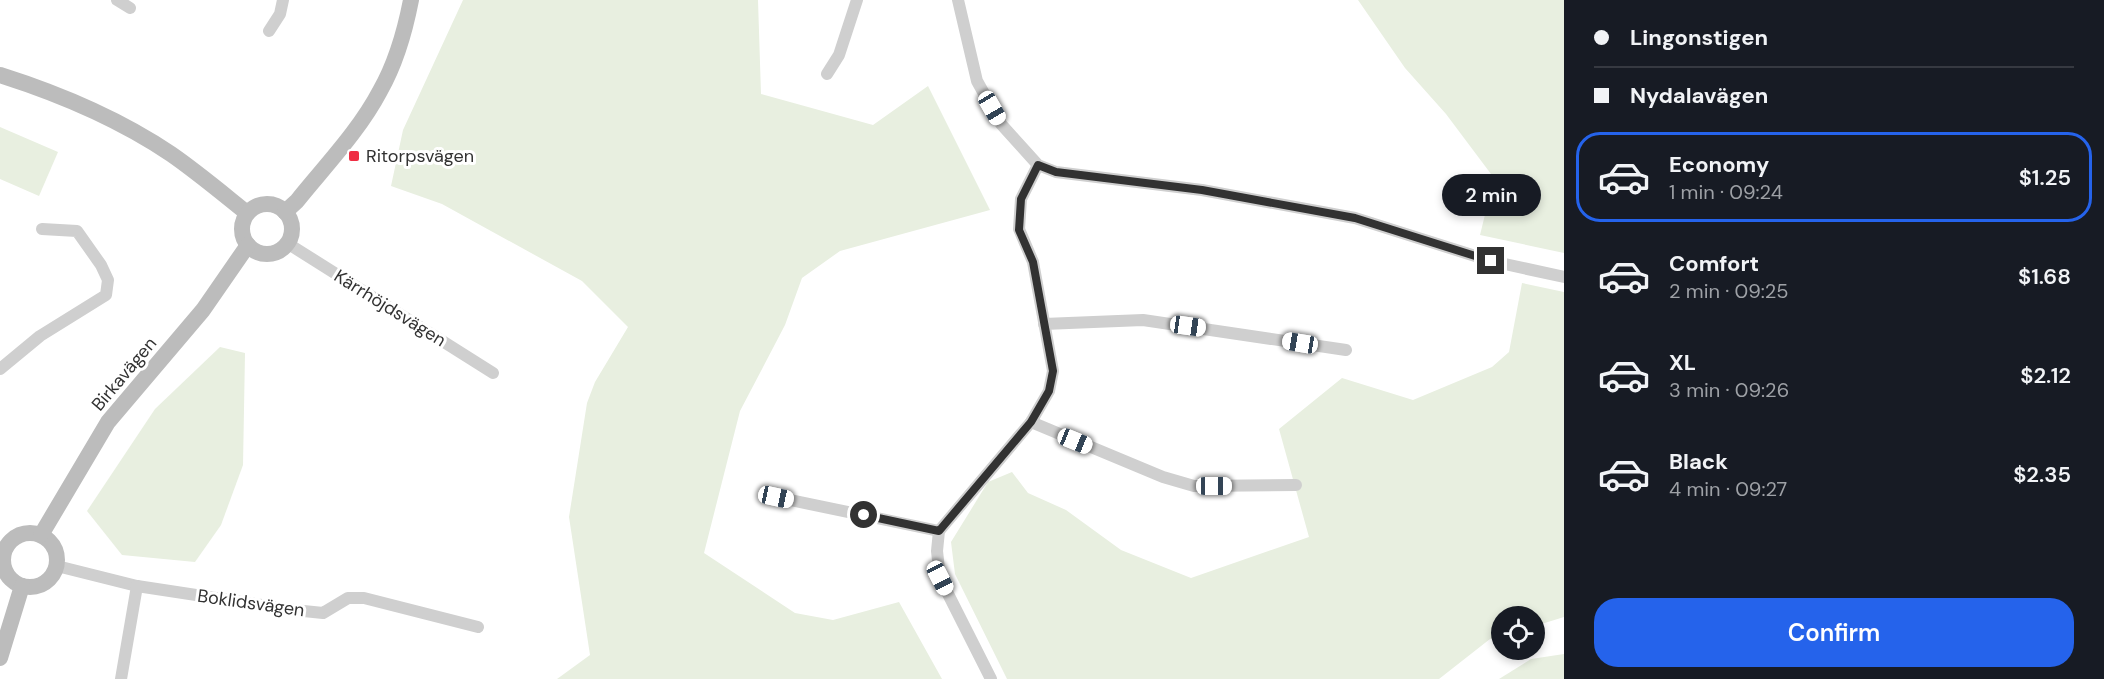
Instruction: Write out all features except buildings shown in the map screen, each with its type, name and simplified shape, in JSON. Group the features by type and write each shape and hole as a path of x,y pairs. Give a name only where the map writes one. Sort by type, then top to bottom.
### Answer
{"street":[{"path":"117,0 130,8"},
{"path":"269,31 280,14 283,0"},
{"path":"285,212 297,201 360,123 381,91 399,48 411,0"},
{"path":"827,74 839,55 857,0"},
{"path":"958,0 977,81 1001,124 1038,165 1056,172 1202,190 1355,218 1491,261 1564,277"},
{"path":"0,75 72,101 137,133 171,154 247,213"},
{"path":"991,679 940,578 937,550 939,531 1031,422 1049,391 1053,371 1033,262 1019,230 1021,199 1038,165"},
{"path":"266,204 277,206 285,212 291,225 291,234 287,243 271,253 260,252 248,245 242,229 247,213 255,207 266,204"},
{"path":"0,369 40,336 106,295 108,280 101,265 77,231 42,229"},
{"name":"Kärrhöjdsvägen","path":"287,243 493,373"},
{"name":"Birkavägen","path":"41,535 108,422 203,310 248,245"},
{"path":"1044,324 1143,320 1346,350"},
{"path":"1031,422 1163,477 1194,486 1296,485"},
{"path":"776,497 939,531"},
{"path":"29,532 41,535 55,548 57,566 44,583 35,587 22,586 6,573 2,551 17,536 29,532"},
{"name":"Boklidsvägen","path":"57,566 137,586 323,613 348,598 364,598 478,627"},
{"path":"0,658 22,586"},
{"path":"121,679 137,586"}],"green space":[{"path":"463,0 758,0 761,94 873,125 928,86 990,210 840,251 802,278 785,325 740,411 704,553 795,613 833,620 899,602 942,679 557,679 590,655 569,517 587,403 595,382 628,327 582,281 442,204 391,186 403,130"},
{"path":"1358,0 1564,0 1564,253 1480,235 1494,178 1446,114 1405,68"},
{"path":"0,127 58,152 39,196 0,179"},
{"path":"1522,283 1564,292 1564,617 1545,623 1545,606 1491,606 1491,639 1439,679 1007,679 955,574 951,542 988,482 1012,472 1028,493 1066,510 1121,550 1191,578 1309,537 1279,429 1342,378 1413,400 1492,367 1509,352"},
{"path":"220,347 245,353 243,465 221,525 195,562 122,555 87,511 155,409"},
{"path":"1564,654 1564,679 1499,679 1529,660 1545,660 1545,657"}],"place":[{"name":"Ritorpsvägen","path":"354,156"}],"route":[{"path":"864,515 939,531 1031,422 1049,391 1053,371 1033,262 1019,230 1021,199 1038,165 1056,172 1202,190 1355,218 1491,261"}]}
